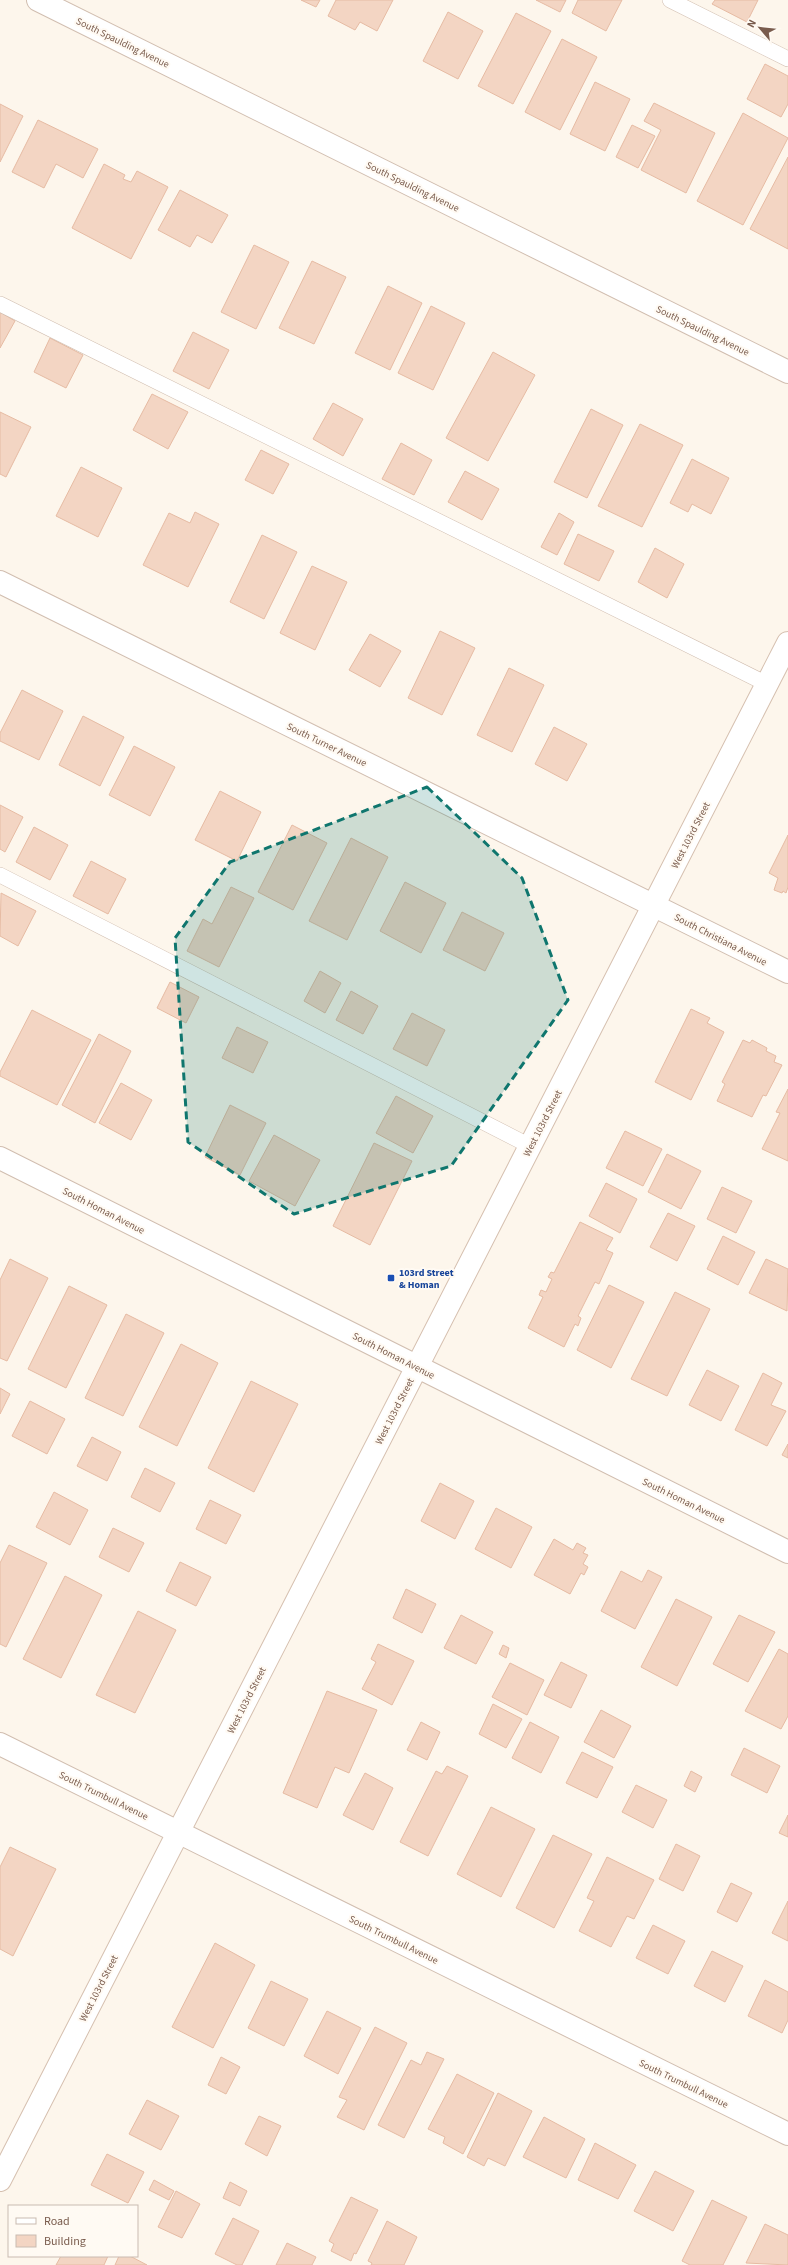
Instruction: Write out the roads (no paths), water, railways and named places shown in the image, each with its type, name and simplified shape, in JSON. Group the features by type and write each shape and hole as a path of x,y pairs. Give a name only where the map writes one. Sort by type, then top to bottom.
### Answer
{"street":[{"name":"South Spaulding Avenue","path":"38,0 788,372"},
{"name":"South Turner Avenue","path":"0,582 654,905"},
{"name":"West 103rd Street","path":"0,2180 788,643"},
{"name":"South Christiana Avenue","path":"654,905 788,972"},
{"name":"South Homan Avenue","path":"0,1158 788,1552"},
{"name":"South Trumbull Avenue","path":"0,1744 788,2134"}],"lane":[{"path":"670,0 788,59"},
{"path":"0,304 767,684"},
{"path":"0,875 530,1146"}],"place":[{"name":"103rd Street & Homan","path":"391,1278"}]}
